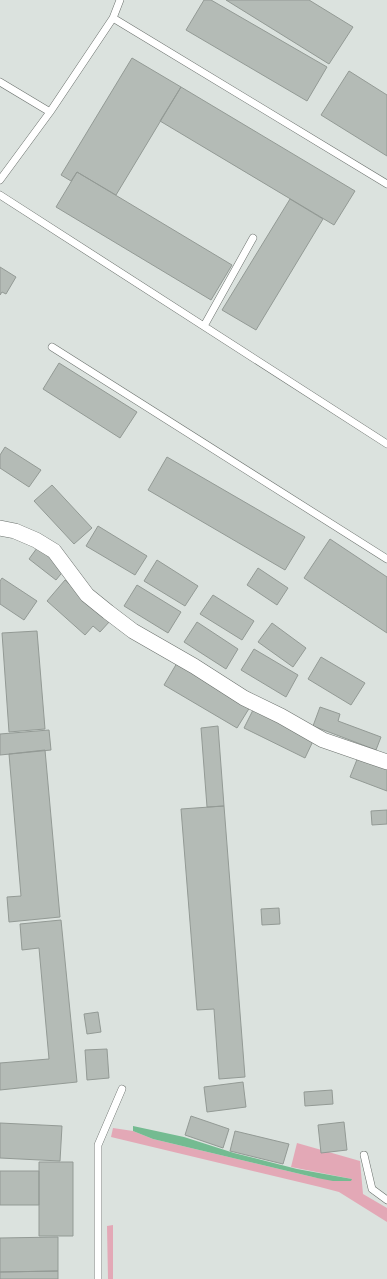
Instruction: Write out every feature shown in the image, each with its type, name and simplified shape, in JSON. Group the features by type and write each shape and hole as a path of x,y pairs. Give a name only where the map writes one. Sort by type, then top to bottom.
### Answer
{"street":[{"path":"0,528 15,531 36,540 54,551 87,595 133,631 194,666 244,698 281,716 323,740 387,762"}],"lane":[{"path":"0,180 50,112 113,18 120,0"},
{"path":"113,18 387,184"},
{"path":"0,82 50,112"},
{"path":"0,194 387,444"},
{"path":"204,326 253,238"},
{"path":"52,347 387,559"},
{"path":"98,1279 98,1145 122,1090"},
{"path":"364,1155 372,1189 387,1200"}],"shaded area":[{"path":"133,1126 184,1137 234,1153 297,1169 352,1179 351,1181 333,1181 317,1178 153,1139 133,1131"},
{"path":"113,1128 133,1131 153,1139 317,1178 352,1179 291,1167 297,1143 360,1161 363,1194 387,1208 387,1222 339,1192 111,1137"},
{"path":"113,1225 113,1279 108,1279 107,1226"}],"building":[{"path":"204,0 211,0 327,67 307,101 186,30"},
{"path":"226,0 309,0 353,27 329,64"},
{"path":"132,58 181,87 116,195 77,172 71,181 61,175"},
{"path":"349,71 387,95 387,156 321,115"},
{"path":"181,87 355,191 334,225 160,121"},
{"path":"77,172 232,265 211,300 56,207"},
{"path":"290,199 323,219 256,330 222,310"},
{"path":"0,267 16,277 6,294 2,292 0,295"},
{"path":"59,363 137,412 120,438 43,389"},
{"path":"5,447 41,470 29,487 0,468 0,455"},
{"path":"167,457 305,537 285,570 148,490"},
{"path":"52,485 92,528 74,544 34,501"},
{"path":"98,526 147,556 135,575 86,546"},
{"path":"330,539 387,577 387,633 304,578"},
{"path":"37,548 65,569 56,580 29,559"},
{"path":"157,560 198,586 185,606 144,581"},
{"path":"258,568 288,588 277,605 247,585"},
{"path":"2,578 37,601 24,620 0,604 0,581"},
{"path":"65,580 110,621 100,632 93,626 85,635 47,601"},
{"path":"137,585 181,612 168,633 124,606"},
{"path":"213,595 254,621 242,640 200,614"},
{"path":"197,622 238,649 226,669 184,642"},
{"path":"272,623 306,648 293,667 258,642"},
{"path":"37,631 45,729 9,732 2,633"},
{"path":"254,649 298,675 286,697 241,670"},
{"path":"321,657 365,683 351,705 308,679"},
{"path":"177,663 250,707 237,728 164,685"},
{"path":"320,707 340,714 338,721 381,737 376,750 313,726"},
{"path":"253,710 314,739 305,758 244,728"},
{"path":"218,726 224,806 207,807 201,728"},
{"path":"49,730 51,750 0,755 0,734"},
{"path":"45,750 60,917 9,922 7,897 21,896 9,754"},
{"path":"358,757 387,768 387,791 350,777"},
{"path":"224,806 245,1077 219,1079 214,1009 197,1010 181,809"},
{"path":"387,810 387,824 372,825 371,811"},
{"path":"279,908 280,924 262,925 261,909"},
{"path":"61,920 77,1082 0,1090 0,1063 49,1059 39,948 22,950 20,924"},
{"path":"98,1012 101,1032 87,1034 84,1014"},
{"path":"107,1049 109,1078 87,1080 85,1050"},
{"path":"243,1082 246,1107 207,1112 204,1087"},
{"path":"332,1090 333,1104 305,1106 304,1092"},
{"path":"191,1116 229,1129 223,1148 185,1135"},
{"path":"344,1122 347,1150 321,1153 318,1125"},
{"path":"0,1123 62,1126 60,1161 0,1158"},
{"path":"235,1131 289,1144 283,1164 230,1151"},
{"path":"39,1162 73,1162 73,1236 39,1236"},
{"path":"0,1171 39,1171 39,1205 0,1205"},
{"path":"58,1237 58,1271 0,1272 0,1238"},
{"path":"58,1271 58,1279 0,1279 0,1272"}]}
